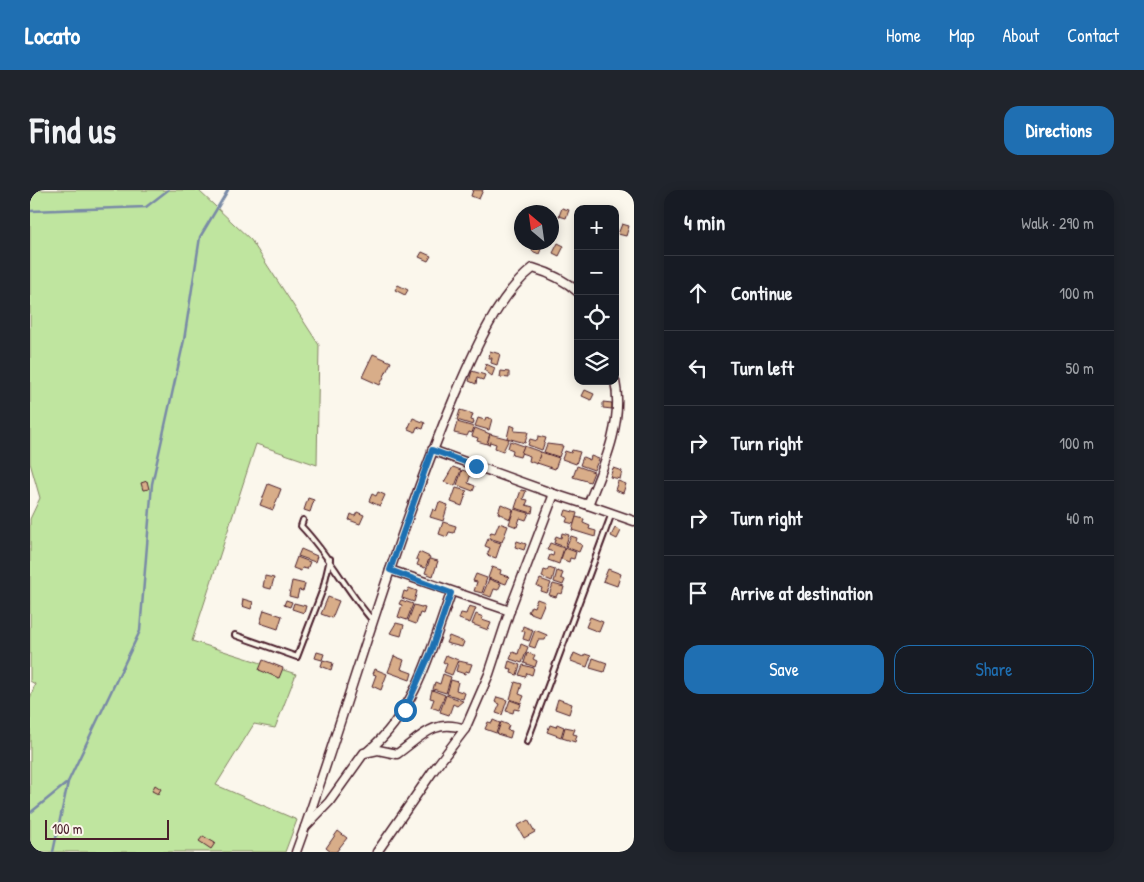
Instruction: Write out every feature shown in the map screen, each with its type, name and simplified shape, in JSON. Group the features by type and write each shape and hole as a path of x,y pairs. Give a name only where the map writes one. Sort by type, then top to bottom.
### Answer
{"street":[{"path":"296,852 432,450 468,362 519,279 533,268 548,272 574,288"},
{"path":"588,505 612,445 616,416 615,385"},
{"path":"432,450 634,521"},
{"path":"377,852 433,771 465,729 489,674 510,611 554,494"},
{"path":"390,570 451,593 510,611"},
{"path":"305,827 329,802 364,754 382,739 405,710 430,654 451,593"},
{"path":"364,754 378,750 397,754 434,727 443,724 465,729"}],"lane":[{"path":"527,742 612,513"},
{"path":"303,520 301,526 330,559 345,585 373,621"},
{"path":"235,635 297,657 323,590 330,559"}],"green space":[{"path":"30,190 198,190 251,240 319,345 317,465 256,444 192,641 296,674 275,728 254,724 216,785 297,820 285,852 30,852 30,699 35,684 30,681 30,519 40,498 30,463"}],"building":[{"path":"473,190 483,190 479,199 471,196"},
{"path":"562,208 569,210 566,218 559,216"},
{"path":"622,224 629,226 626,236 619,234"},
{"path":"559,244 564,246 559,256 553,253 554,250 559,250"},
{"path":"532,250 541,250 539,254"},
{"path":"422,252 431,256 428,261 419,257"},
{"path":"398,285 408,290 405,295 395,290"},
{"path":"490,351 500,354 497,365 491,363 492,358 489,358"},
{"path":"373,354 391,362 380,385 362,377"},
{"path":"486,364 495,368 492,376 484,370"},
{"path":"472,371 485,375 483,380 477,378 476,384 469,381"},
{"path":"501,371 509,372 509,378 500,377"},
{"path":"585,390 594,394 591,400 582,396"},
{"path":"603,402 612,403 612,409 603,408"},
{"path":"460,410 473,414 471,420 474,421 473,425 457,420"},
{"path":"486,417 492,419 489,430 475,426 478,418 485,420"},
{"path":"413,418 425,423 423,429 417,427 415,432 408,429"},
{"path":"457,422 474,427 472,433 469,432 467,436 454,433"},
{"path":"510,425 515,427 514,431 528,432 525,443 507,438"},
{"path":"475,428 490,434 487,444 477,441 478,438 472,436"},
{"path":"490,434 509,439 503,451 495,448 496,444 490,442 489,445 487,444"},
{"path":"538,436 546,438 542,450 528,445 530,439 537,441"},
{"path":"510,441 524,446 520,457 512,455 513,450 508,448"},
{"path":"547,444 563,446 559,457 544,452"},
{"path":"524,446 541,452 537,464 529,461 530,456 521,453"},
{"path":"572,450 580,452 576,464 562,459 565,451 571,453"},
{"path":"541,452 559,458 555,469 537,463"},
{"path":"591,456 599,459 594,470 580,465 583,457 590,460"},
{"path":"577,466 594,472 590,482 573,477"},
{"path":"453,467 461,470 455,486 444,482"},
{"path":"613,468 622,471 620,479 610,477"},
{"path":"462,470 471,473 468,483 475,486 473,491 457,485"},
{"path":"147,481 149,489 143,490 141,483"},
{"path":"618,481 626,484 623,493 615,490"},
{"path":"268,484 281,489 273,510 260,505"},
{"path":"456,488 467,491 462,506 451,502"},
{"path":"521,490 526,491 523,499 528,500 526,505 533,507 532,513 515,508"},
{"path":"378,492 385,495 380,506 369,501 372,494 376,496"},
{"path":"308,498 314,500 310,512 304,510"},
{"path":"439,502 448,505 443,521 430,517 433,509 436,511"},
{"path":"501,504 513,509 510,519 498,513"},
{"path":"514,509 529,513 526,520 520,518 517,527 509,524"},
{"path":"566,510 577,513 574,524 566,522 568,517 564,516"},
{"path":"357,512 364,515 360,524 349,520 351,514 355,516"},
{"path":"576,517 584,519 583,523 590,526 589,529 596,531 595,537 572,530"},
{"path":"443,522 456,526 454,533 449,532 447,537 439,534"},
{"path":"499,523 508,526 502,542 489,538 491,532 495,533"},
{"path":"615,528 621,531 617,539 611,536"},
{"path":"562,533 569,535 565,547 554,543 556,536 561,538"},
{"path":"571,536 577,538 576,542 582,545 579,552 566,547"},
{"path":"488,539 501,543 496,558 487,555 490,548 485,546"},
{"path":"517,541 526,544 524,550 515,547"},
{"path":"550,543 564,548 559,564 548,560 550,555 553,556 554,552 547,550"},
{"path":"565,548 576,552 574,559 570,558 569,562 561,559"},
{"path":"301,549 317,556 315,562 298,556"},
{"path":"419,552 430,557 425,568 417,565 419,560 416,559"},
{"path":"297,557 310,562 307,569 302,568 301,571 293,568"},
{"path":"430,559 438,561 433,576 425,573"},
{"path":"492,567 501,570 500,574 509,577 506,584 488,578"},
{"path":"549,568 555,570 552,581 542,577 544,570 547,571"},
{"path":"608,569 621,574 617,586 603,581"},
{"path":"557,571 563,573 561,578 565,580 563,585 554,582"},
{"path":"476,574 487,578 482,593 474,591 477,582 473,581"},
{"path":"265,576 274,578 271,589 263,587"},
{"path":"489,579 501,584 498,590 494,589 491,597 483,594"},
{"path":"540,579 551,583 547,593 541,591 542,588 537,586"},
{"path":"292,581 305,584 303,591 299,590 297,598 289,596"},
{"path":"553,584 564,587 562,594 558,593 556,597 549,595"},
{"path":"409,588 417,591 414,602 402,598 404,591 407,592"},
{"path":"328,597 339,601 332,618 321,614"},
{"path":"243,599 253,602 251,609 242,606"},
{"path":"537,599 545,602 539,616 528,612 531,606 534,607"},
{"path":"286,600 292,602 290,607 284,605"},
{"path":"401,600 413,604 407,620 398,617 402,605 399,604"},
{"path":"294,603 306,606 304,613 292,609"},
{"path":"414,605 425,608 423,614 420,613 416,624 408,621"},
{"path":"469,606 476,608 470,623 459,619 461,613 466,614"},
{"path":"264,610 282,616 278,629 260,623"},
{"path":"476,614 483,617 482,620 491,623 488,630 472,624"},
{"path":"590,617 603,622 599,632 586,627"},
{"path":"396,623 404,625 401,636 390,633"},
{"path":"523,626 533,630 529,641 523,639 525,632 522,631"},
{"path":"535,630 547,635 545,640 538,640 535,648 529,646"},
{"path":"449,636 464,642 462,647 446,643"},
{"path":"521,644 528,647 522,663 510,659 513,652 518,654"},
{"path":"317,652 324,654 322,660 315,658"},
{"path":"527,653 535,655 533,659 537,661 535,667 524,663"},
{"path":"574,653 583,657 585,654 591,656 587,667 571,661"},
{"path":"446,655 458,660 452,675 444,672 447,664 443,662"},
{"path":"394,656 404,660 401,669 412,673 410,680 388,672"},
{"path":"593,658 607,663 604,672 590,668"},
{"path":"263,660 283,668 279,678 259,670"},
{"path":"323,660 333,663 331,670 321,666"},
{"path":"459,661 472,664 469,672 466,671 465,674 456,671"},
{"path":"509,661 520,665 517,675 511,673 512,669 507,668"},
{"path":"523,665 534,668 532,675 527,673 525,677 519,675"},
{"path":"375,669 387,674 381,690 372,686 376,675 373,674"},
{"path":"443,674 451,677 446,693 433,689 435,682 440,684"},
{"path":"451,680 458,682 456,690 465,693 463,699 447,694"},
{"path":"515,682 522,684 519,694 524,696 521,703 510,699"},
{"path":"432,690 445,695 439,710 431,707 434,699 430,698"},
{"path":"446,695 463,701 457,706 453,704 449,715 440,712"},
{"path":"497,697 507,700 502,715 496,713 500,704 495,702"},
{"path":"558,699 572,704 569,714 555,709"},
{"path":"510,700 521,704 519,710 514,709 513,713 506,711"},
{"path":"493,720 500,723 496,733 485,729 488,722 492,723"},
{"path":"501,722 509,725 507,730 512,731 510,738 497,734"},
{"path":"557,724 564,727 561,737 547,732 550,725 556,727"},
{"path":"565,727 575,729 573,734 577,735 575,742 562,738"},
{"path":"155,785 161,789 158,794 152,791"},
{"path":"528,820 535,832 524,838 517,826"},
{"path":"338,831 347,838 336,852 331,852 326,848"},
{"path":"203,836 215,843 211,849 199,841"}],"waterway":[{"path":"30,211 146,207 168,190"},
{"path":"53,852 68,782 140,631 152,484 184,340 200,237 228,190"},
{"path":"30,813 67,783"}],"route":[{"path":"405,710 430,654 451,593 390,570 432,450 476,466"}]}
